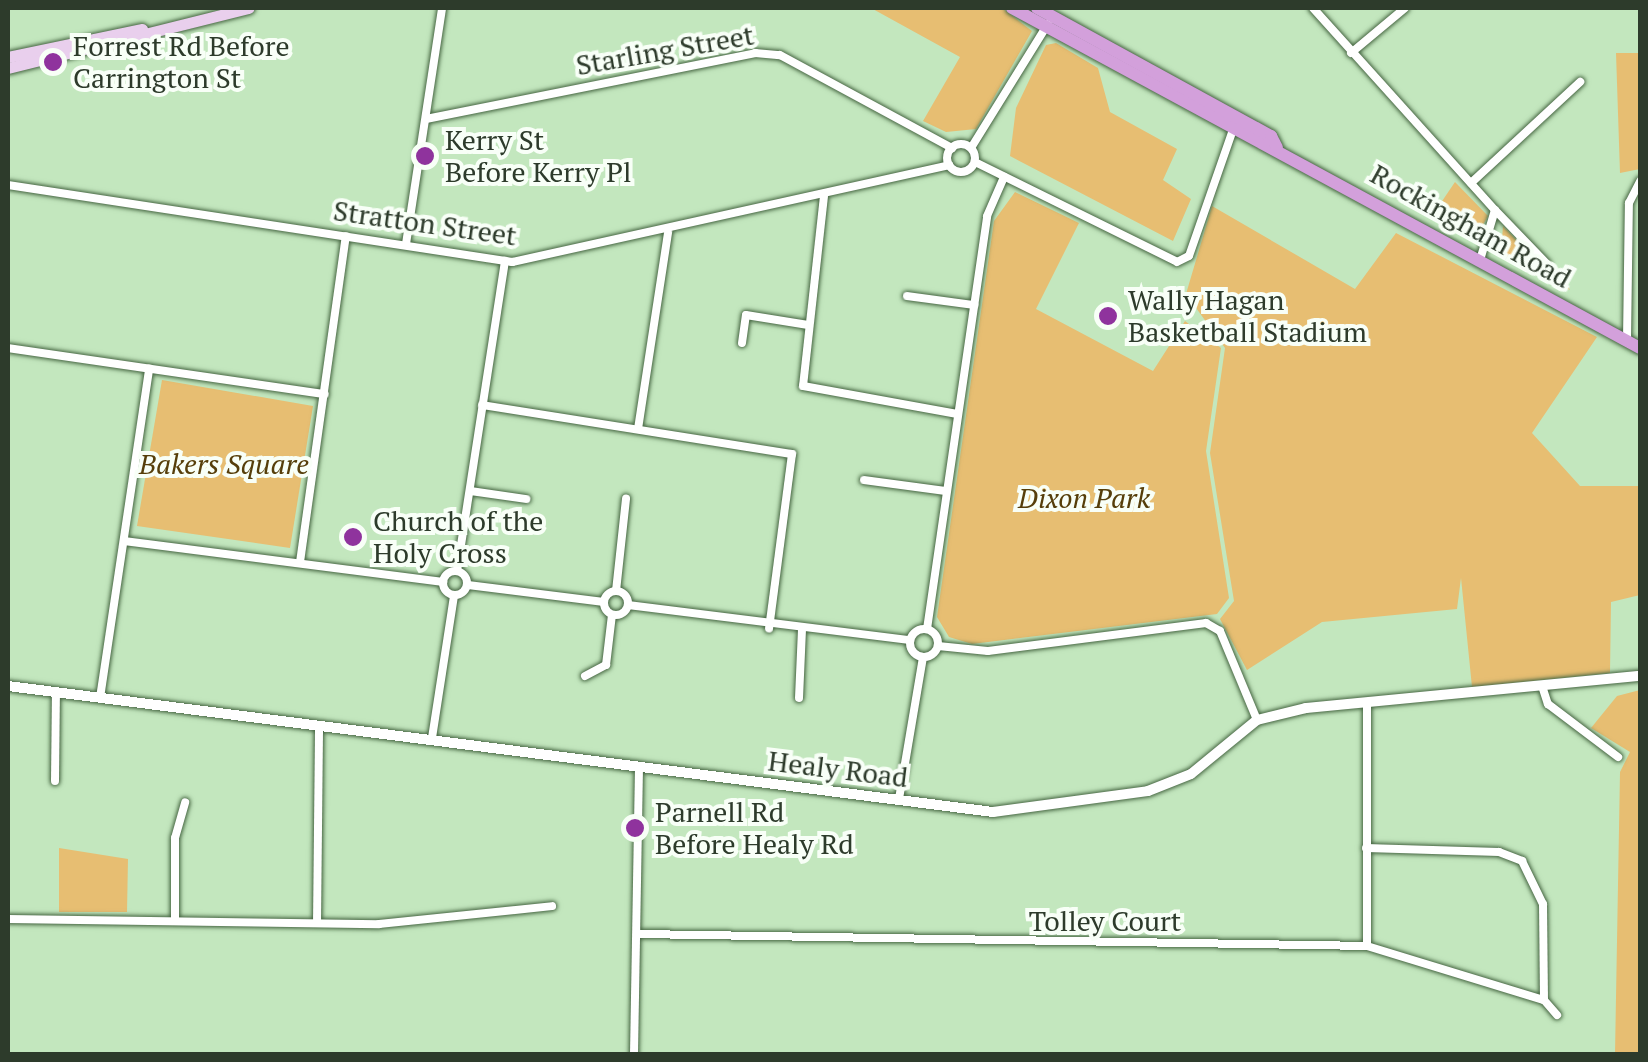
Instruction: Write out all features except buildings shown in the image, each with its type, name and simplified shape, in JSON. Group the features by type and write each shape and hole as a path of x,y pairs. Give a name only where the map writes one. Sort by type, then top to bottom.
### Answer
{"main road":[{"path":"8,57 224,8"},
{"path":"8,68 249,8"},
{"name":"Rockingham Road","path":"1012,8 1050,21 1640,348"},
{"name":"Rockingham Road","path":"1037,8 1050,21"}],"street":[{"path":"406,244 442,8"},
{"path":"1313,8 1350,53 1547,264"},
{"path":"1350,53 1406,8"},
{"path":"1050,21 971,148 975,162 1177,262 1189,256 1235,125"},
{"name":"Starling Street","path":"426,119 755,53 780,56 952,148"},
{"path":"1471,182 1580,82"},
{"path":"949,165 952,148 971,148"},
{"name":"Stratton Street","path":"8,185 505,261 668,232 949,165 960,172 975,162"},
{"path":"938,646 926,629 945,491 987,216 1004,177"},
{"path":"1627,340 1628,203 1640,181"},
{"path":"824,196 803,386 957,414"},
{"path":"1480,260 1495,210"},
{"path":"638,429 668,232"},
{"path":"300,562 346,236"},
{"path":"443,582 457,570 505,261"},
{"path":"908,296 974,306"},
{"path":"742,342 746,315 808,325"},
{"path":"8,348 325,394"},
{"path":"100,698 150,368"},
{"path":"482,405 792,454 769,628"},
{"path":"864,480 945,491"},
{"path":"470,492 526,499"},
{"path":"432,738 454,596 468,585 604,602 616,591 626,499"},
{"path":"124,540 443,582 454,596"},
{"path":"457,570 468,585"},
{"path":"616,591 628,605 769,628 910,640 926,629"},
{"path":"585,676 606,666 612,615 604,602"},
{"path":"612,615 628,605"},
{"path":"922,657 938,646 988,652 1206,623 1220,631 1257,720 1368,704 1543,690 1640,676"},
{"path":"799,698 802,629"},
{"path":"899,800 922,657 910,640"},
{"name":"Healy Road","path":"8,686 993,812 1148,790 1191,774 1257,720"},
{"path":"1543,690 1548,704 1618,757"},
{"path":"55,781 56,692"},
{"path":"1367,946 1368,704"},
{"path":"317,923 319,725"},
{"path":"636,1053 640,766"},
{"path":"176,920 174,838 186,802"},
{"path":"1366,848 1499,852 1522,861 1543,904 1544,1000"},
{"path":"8,920 317,923 552,906"},
{"name":"Tolley Court","path":"638,934 1367,946 1544,1000 1558,1014"}],"green space":[{"path":"871,8 1002,8 1032,31 976,129 946,132 923,121 960,57"},
{"path":"1056,43 1098,68 1110,112 1177,149 1163,180 1191,199 1173,241 1010,156 1016,108 1046,45"},
{"path":"1616,53 1640,53 1640,169 1620,173"},
{"path":"1455,182 1488,216 1477,236 1434,213"},
{"name":"Dixon Park","path":"1015,192 1079,223 1036,309 1153,371 1185,321 1221,348 1206,451 1229,598 1217,614 972,644 949,637 937,617 994,221"},
{"path":"1212,206 1355,289 1396,233 1597,337 1532,433 1580,486 1640,486 1640,595 1611,602 1610,673 1472,687 1461,578 1457,609 1322,622 1247,670 1220,619 1234,601 1210,453 1225,348 1186,294"},
{"path":"1503,226 1544,269 1552,262 1570,290 1501,253"},
{"name":"Bakers Square","path":"162,380 313,406 290,548 137,526"},
{"path":"1640,690 1640,1054 1615,1054 1620,772 1630,752 1591,728 1617,696"},
{"path":"59,848 128,859 127,912 59,912"}],"place":[{"name":"Forrest Rd Before Carrington St","path":"53,62"},
{"name":"Kerry St Before Kerry Pl","path":"425,156"},
{"name":"Wally Hagan Basketball Stadium","path":"1108,316"},
{"name":"Church of the Holy Cross","path":"353,537"},
{"name":"Parnell Rd Before Healy Rd","path":"635,828"}]}
